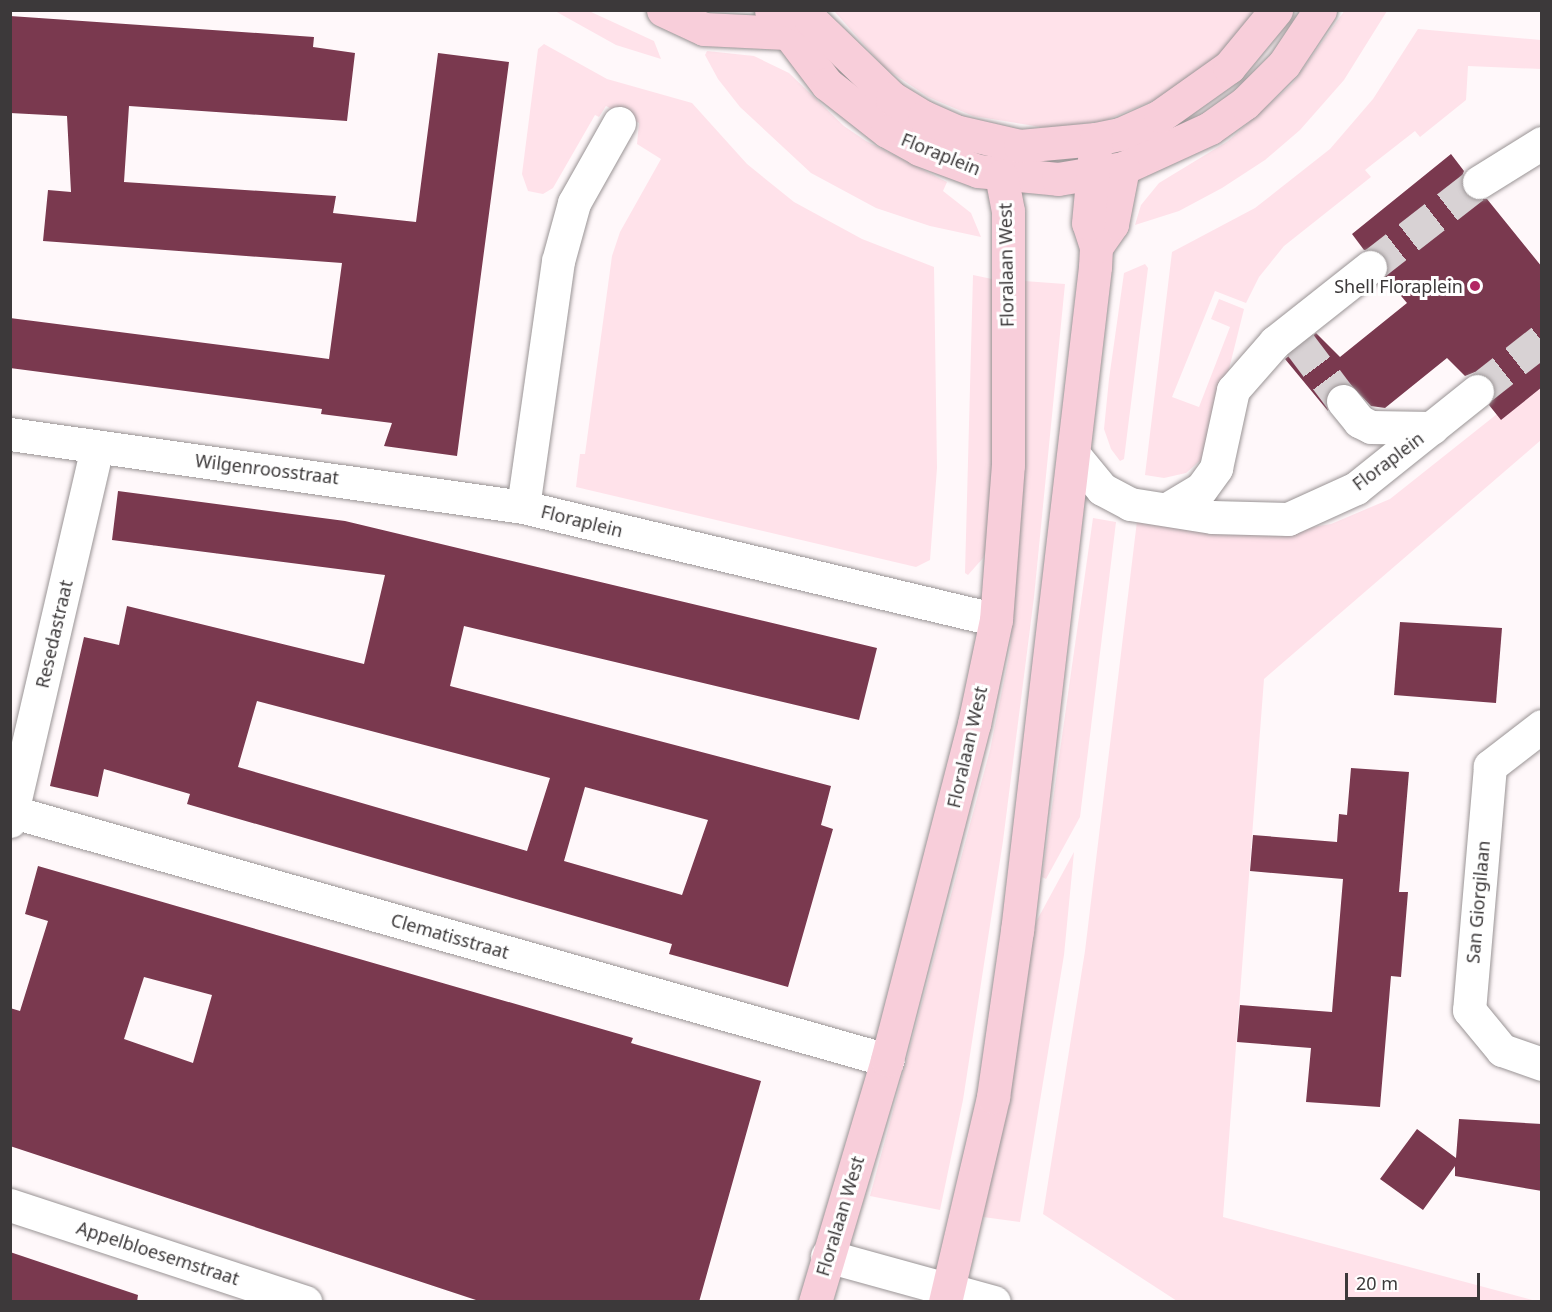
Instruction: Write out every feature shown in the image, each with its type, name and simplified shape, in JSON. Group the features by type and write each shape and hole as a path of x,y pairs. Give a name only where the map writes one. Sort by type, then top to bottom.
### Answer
{"main road":[{"name":"Floraplein","path":"782,18 824,30 892,98 955,132 1020,146 1096,139 1138,127 1208,85 1228,67 1276,10"},
{"name":"Floraplein","path":"782,18 828,84 886,131 930,154 1001,176 1058,179 1108,171 1210,128 1245,103 1284,64 1320,10"},
{"path":"673,12 704,29 782,18"},
{"path":"946,1295 993,1098 1018,919 1074,455 1096,247 1112,224 1108,171 1096,139"},
{"name":"Floralaan West","path":"815,1302 887,1060 974,724 996,620 1008,465 1008,211 1001,176"}],"street":[{"name":"Floraplein","path":"620,123 574,203 561,252 523,507 996,620"},
{"path":"1479,182 1542,143"},
{"path":"1169,508 1201,489 1216,468 1233,390 1287,337 1370,267"},
{"name":"Floraplein","path":"1074,455 1115,499 1150,508 1169,508 1212,517 1288,519 1356,488 1477,391"},
{"name":"Floraplein","path":"1343,401 1359,421 1371,427 1431,428"},
{"name":"Wilgenroosstraat","path":"10,434 97,448 386,484 523,507"},
{"name":"Resedastraat","path":"12,816 97,448"},
{"name":"San Giorgilaan","path":"1542,726 1490,766 1469,1010 1502,1050 1542,1064"},
{"name":"Clematisstraat","path":"12,816 887,1060"},
{"name":"Appelbloesemstraat","path":"10,1205 305,1302"},
{"path":"827,1256 946,1295 994,1302"}],"shaded area":[{"path":"1345,10 1387,11 1344,80 1300,130 1265,160 1222,188 1179,211 1135,225 1141,205 1159,183 1228,141 1292,84"},
{"path":"555,11 589,11 654,41 661,59 616,45"},
{"path":"834,11 1261,11 1218,58 1169,94 1104,121 1047,128 973,116 928,97 885,68"},
{"path":"1418,29 1541,40 1541,69 1468,66 1466,100 1420,137 1415,131 1365,170 1371,177 1284,246 1259,277 1246,303 1215,291 1172,397 1199,407 1230,327 1211,319 1219,299 1244,309 1211,441 1202,459 1186,473 1164,478 1145,475 1172,252 1255,208 1330,149 1373,99"},
{"path":"544,44 607,79 692,103 747,164 794,202 862,239 934,267 937,468 930,560 916,567 576,487 580,454 585,454 612,256 620,232 661,159 637,144 639,123 606,106 599,117 595,115 553,188 543,194 528,191 522,174 538,49"},
{"path":"707,51 754,56 789,73 844,126 866,141 947,182 943,191 971,213 981,237 930,226 876,208 811,173 740,107 718,79 705,55"},
{"path":"1145,264 1148,268 1124,459 1120,461 1111,449 1104,429 1109,379 1124,273"},
{"path":"973,275 992,279 993,446 988,545 983,558 968,575 965,573"},
{"path":"1024,281 1065,284 1034,597 1003,841 963,1100 940,1210 870,1196 990,750 1010,650 1023,473"},
{"path":"1541,379 1541,440 1264,679 1223,1217 1536,1301 1177,1301 1043,1214 1085,951 1137,521 1266,535 1331,524 1390,499"},
{"path":"1093,518 1116,522 1080,817 1046,879 1042,877"},
{"path":"1074,852 1064,955 1020,1222 983,1217 1036,922"}],"building":[{"path":"10,16 314,37 313,47 355,53 347,121 129,106 124,182 336,196 333,213 416,222 438,53 509,62 457,456 384,446 392,423 321,414 322,409 10,368 10,318 329,359 342,263 43,241 48,190 71,192 67,116 10,113"},
{"path":"1451,154 1464,171 1460,182 1463,192 1471,199 1487,199 1542,267 1542,387 1501,420 1489,405 1496,389 1491,379 1475,372 1465,376 1447,358 1385,408 1371,406 1350,384 1332,386 1325,395 1328,411 1285,359 1316,333 1340,357 1407,303 1385,277 1389,265 1384,255 1376,249 1364,250 1352,234"},
{"path":"118,491 345,521 877,648 859,720 464,626 450,686 831,786 821,825 833,829 788,987 669,954 672,944 187,804 190,794 104,769 98,797 50,786 84,637 119,645 127,606 364,664 385,575 112,540","holes":["257,701 550,778 527,851 238,767","585,787 708,820 682,895 564,861"]},
{"path":"1400,622 1502,628 1496,703 1394,695"},
{"path":"1351,768 1409,772 1399,892 1408,892 1401,977 1391,976 1380,1107 1306,1102 1311,1048 1237,1042 1240,1005 1332,1012 1343,879 1250,871 1253,835 1337,842 1339,814 1347,815"},
{"path":"38,866 633,1038 631,1043 761,1081 699,1302 482,1302 10,1146 10,1008 20,1011 48,921 25,914","holes":["144,977 212,995 193,1063 124,1039"]},
{"path":"1459,1119 1542,1124 1542,1191 1455,1176 1455,1166 1423,1210 1380,1179 1417,1129 1456,1158"},
{"path":"10,1252 138,1295 137,1302 10,1302"}],"tunnel":[{"path":"1370,267 1479,182"},
{"path":"1297,340 1343,401"},
{"path":"1477,391 1542,340"}],"place":[{"name":"Shell Floraplein","path":"1475,286"}]}
